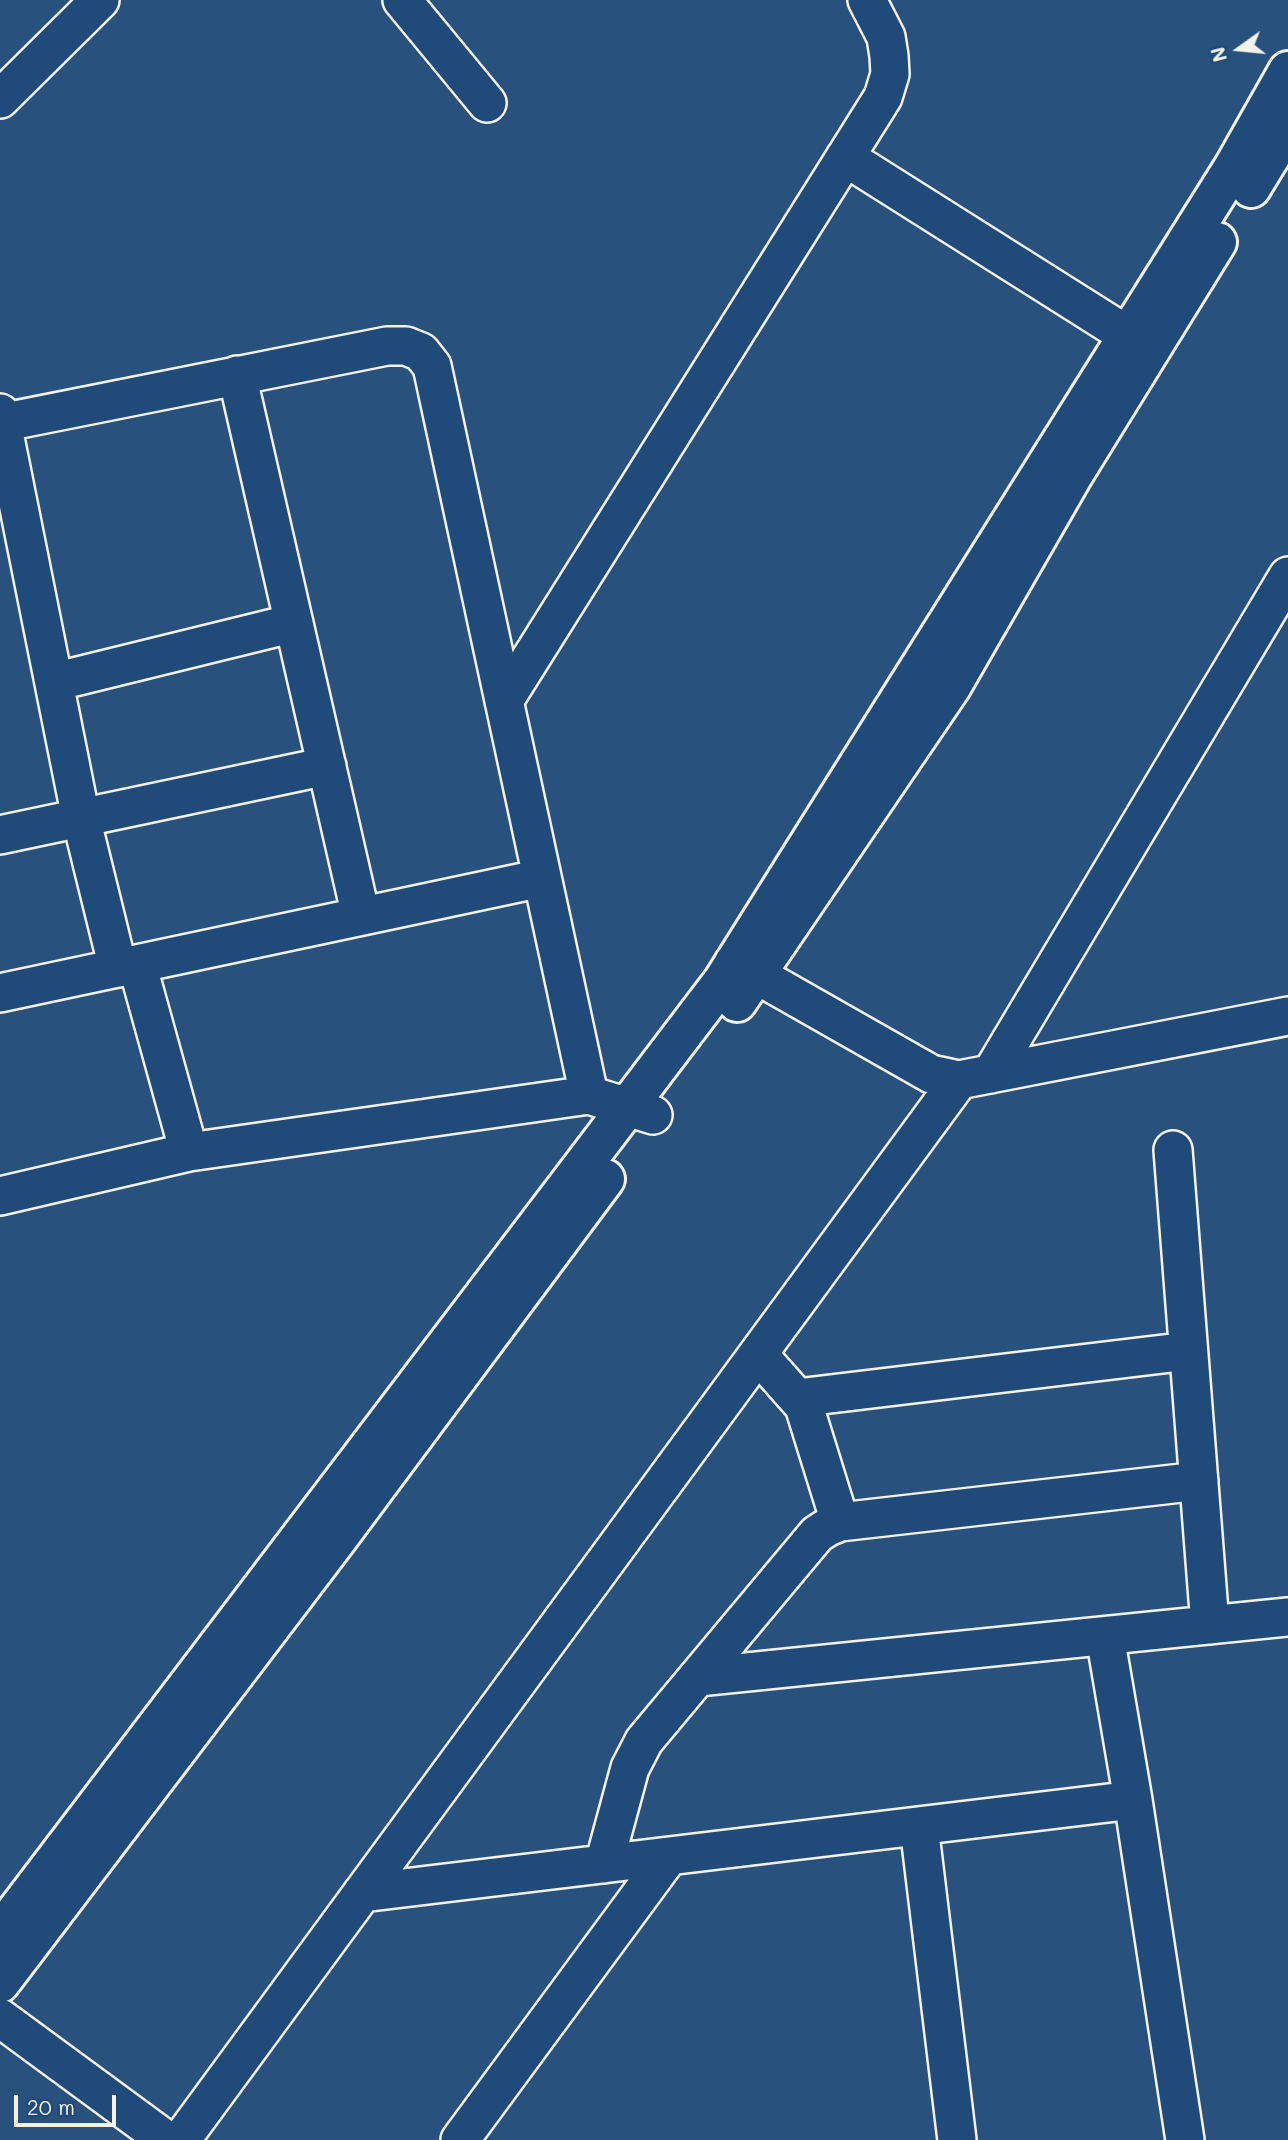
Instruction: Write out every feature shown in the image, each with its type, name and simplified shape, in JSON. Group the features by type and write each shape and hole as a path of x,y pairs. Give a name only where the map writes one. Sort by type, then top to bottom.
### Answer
{"street":[{"path":"0,99 100,0"},
{"path":"402,0 487,103"},
{"path":"504,701 883,97 890,74 886,37 867,0"},
{"path":"0,1983 11,1925 338,1538 640,1111 951,687 1073,475 1243,150 1288,71"},
{"path":"746,969 1127,335 1168,296 1288,127"},
{"path":"845,157 1127,335"},
{"path":"189,1152 81,818 1,419 387,346 406,346 421,352 432,366 589,1095"},
{"path":"237,376 361,916"},
{"path":"181,2140 758,1354 975,1077 1288,576"},
{"path":"54,682 294,623"},
{"path":"0,835 327,766"},
{"path":"0,993 542,877"},
{"path":"746,969 931,1074 975,1077 1288,1016"},
{"path":"0,1196 189,1152 589,1095 640,1111"},
{"path":"1173,1150 1210,1625"},
{"path":"797,1398 1188,1351"},
{"path":"758,1354 797,1398 808,1416 840,1522"},
{"path":"604,1864 630,1768 644,1741 817,1534 840,1522 1199,1481"},
{"path":"698,1677 1288,1617"},
{"path":"1105,1636 1185,2140"},
{"path":"362,1893 1133,1800"},
{"path":"919,1826 957,2140"},
{"path":"460,2140 669,1856"},
{"path":"0,2018 166,2140"}]}
